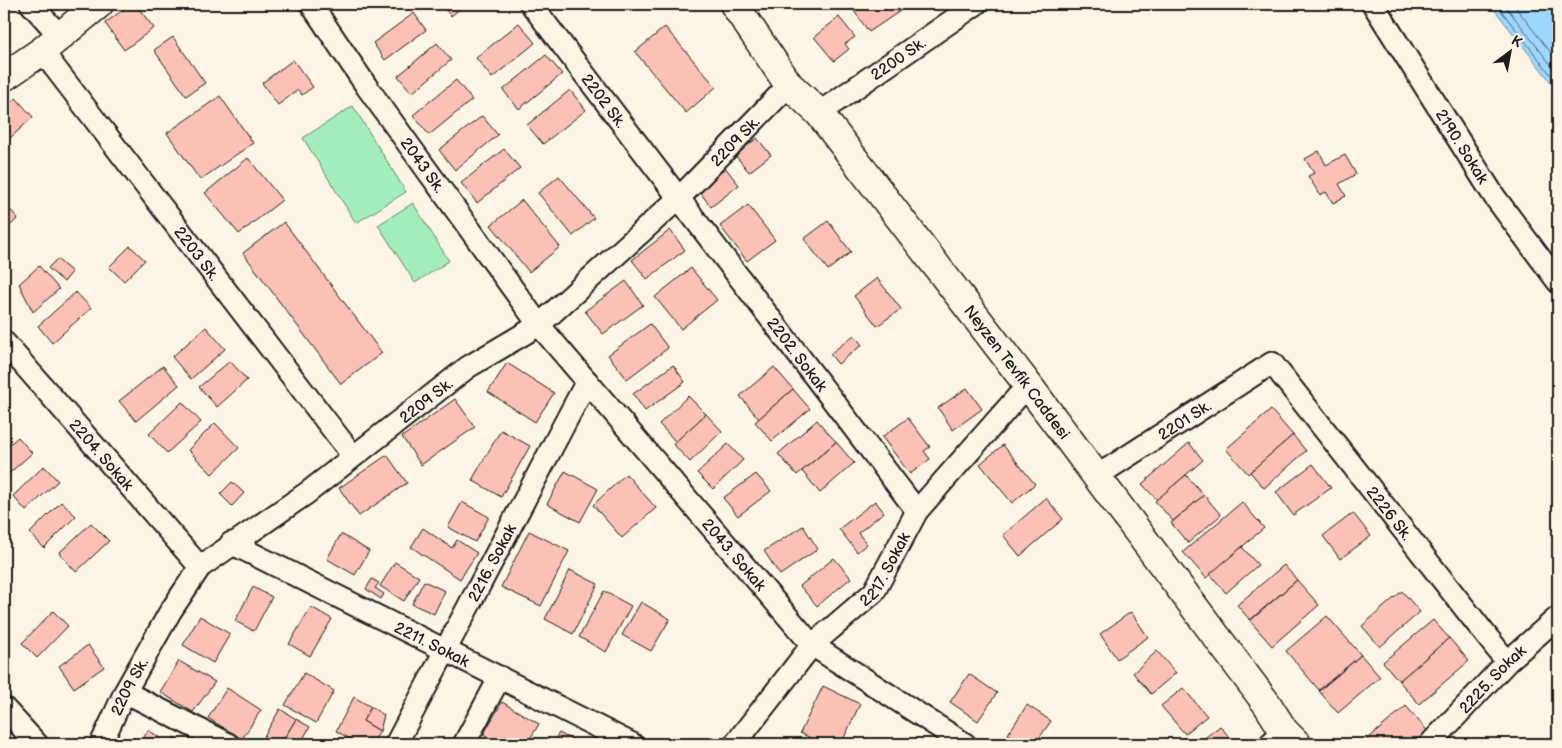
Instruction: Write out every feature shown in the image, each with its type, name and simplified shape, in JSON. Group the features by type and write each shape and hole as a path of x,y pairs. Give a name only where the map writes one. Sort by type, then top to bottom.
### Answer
{"street":[{"name":"2203 Sk.","path":"31,4 51,43 353,456"},
{"path":"4,77 51,43 99,4"},
{"name":"2043 Sk.","path":"311,4 367,87 540,325"},
{"name":"2202 Sk.","path":"531,4 680,196"},
{"name":"Neyzen Tevfik Caddesi","path":"734,4 789,85 819,113 1097,476 1267,704 1284,740"},
{"name":"2200 Sk.","path":"819,113 976,4"},
{"name":"2190. Sokak","path":"1373,4 1494,196 1558,282"},
{"name":"2209 Sk.","path":"101,744 125,692 170,612 200,567 231,543 307,493 468,367 540,325 680,196 789,85"},
{"name":"2202. Sokak","path":"680,196 917,511"},
{"name":"2043. Sokak","path":"540,325 812,644 965,744"},
{"name":"2204. Sokak","path":"4,342 200,567"},
{"name":"2201 Sk.","path":"1097,476 1272,363"},
{"name":"2226 Sk.","path":"1272,363 1507,662"},
{"name":"2216. Sokak","path":"396,744 587,381"},
{"name":"2217. Sokak","path":"735,744 812,644 874,592 917,511 1028,385"},
{"name":"2211. Sokak","path":"231,543 446,649 632,744"},
{"name":"2225. Sokak","path":"1430,744 1507,662 1558,616"},
{"path":"464,744 500,677"},
{"path":"125,692 228,744"},
{"path":"4,708 37,744"}],"green space":[{"path":"353,106 406,192 356,223 303,138"},
{"path":"413,203 449,261 415,283 378,225"}],"water":[{"path":"1490,4 1558,4 1558,91 1551,82"}],"building":[{"path":"131,4 135,4 154,28 124,50 105,23"},
{"path":"440,4 466,4 451,16"},
{"path":"849,4 895,4 900,11 869,32"},
{"path":"414,13 426,30 385,60 373,43"},
{"path":"839,17 855,37 845,44 849,49 834,61 814,37"},
{"path":"519,23 535,43 492,78 476,58"},
{"path":"665,27 716,87 686,113 635,52"},
{"path":"173,37 205,83 186,96 154,50"},
{"path":"437,43 451,60 412,93 398,76"},
{"path":"546,55 562,74 519,109 503,90"},
{"path":"293,60 313,87 302,95 298,90 278,105 262,83"},
{"path":"456,80 472,100 429,135 413,115"},
{"path":"570,90 586,110 543,144 527,125"},
{"path":"220,96 253,143 200,180 167,133"},
{"path":"16,98 33,117 9,139 4,133 4,109"},
{"path":"482,116 498,135 455,170 439,150"},
{"path":"757,138 771,155 749,172 735,155"},
{"path":"504,149 520,168 477,203 461,183"},
{"path":"1319,151 1326,165 1345,155 1356,174 1339,184 1346,196 1333,203 1326,192 1320,195 1308,176 1314,173 1305,159"},
{"path":"248,158 282,200 239,234 205,193"},
{"path":"724,166 739,185 711,207 696,187"},
{"path":"559,176 594,218 573,236 538,193"},
{"path":"522,200 560,247 529,272 491,225"},
{"path":"4,203 18,218 4,232"},
{"path":"748,205 775,240 747,261 720,226"},
{"path":"828,221 851,252 828,270 804,239"},
{"path":"284,222 382,353 341,384 243,253"},
{"path":"670,230 685,250 647,279 632,260"},
{"path":"130,246 145,260 124,281 109,267"},
{"path":"57,259 72,272 64,282 48,268"},
{"path":"39,266 59,289 33,312 19,284"},
{"path":"691,268 717,300 681,329 655,297"},
{"path":"877,278 901,309 877,326 854,296"},
{"path":"626,281 643,305 603,334 585,311"},
{"path":"76,292 91,308 52,343 38,326"},
{"path":"650,324 668,348 627,379 608,355"},
{"path":"206,327 225,349 191,379 172,357"},
{"path":"854,335 862,345 838,364 830,354"},
{"path":"230,361 247,380 217,407 199,387"},
{"path":"507,363 554,393 535,422 488,392"},
{"path":"673,365 685,382 645,411 633,394"},
{"path":"163,366 179,385 136,421 119,401"},
{"path":"774,367 793,389 759,419 740,396"},
{"path":"967,388 982,409 953,430 938,408"},
{"path":"793,389 810,409 772,441 755,422"},
{"path":"688,396 706,414 676,442 659,424"},
{"path":"455,399 475,427 421,465 402,437"},
{"path":"182,402 201,422 167,453 149,434"},
{"path":"1271,410 1293,435 1248,474 1226,449"},
{"path":"706,414 722,431 690,462 673,444"},
{"path":"908,418 930,447 924,451 930,459 910,474 882,437"},
{"path":"817,420 836,442 797,475 778,454"},
{"path":"215,423 239,448 212,474 188,450"},
{"path":"501,430 530,446 501,497 472,480"},
{"path":"1293,435 1306,451 1264,488 1250,472"},
{"path":"18,437 32,453 4,478 4,449"},
{"path":"836,442 854,463 820,493 802,471"},
{"path":"1189,443 1203,460 1157,500 1142,484"},
{"path":"728,444 743,460 713,489 697,473"},
{"path":"1003,445 1035,484 1012,503 980,464"},
{"path":"387,455 407,483 359,516 339,488"},
{"path":"1313,464 1331,488 1293,515 1276,492"},
{"path":"44,466 58,481 26,511 13,496"},
{"path":"565,471 598,489 580,522 547,504"},
{"path":"626,474 656,508 622,538 593,505"},
{"path":"756,474 771,491 738,516 723,498"},
{"path":"1186,475 1204,495 1173,521 1155,501"},
{"path":"232,482 244,493 232,506 220,494"},
{"path":"1204,495 1221,515 1188,543 1171,523"},
{"path":"1046,498 1063,519 1020,556 1003,535"},
{"path":"875,501 884,512 858,533 867,544 857,552 839,529"},
{"path":"61,502 76,516 44,548 30,533"},
{"path":"462,502 489,517 475,542 448,527"},
{"path":"1242,502 1264,528 1206,578 1183,552"},
{"path":"1353,513 1371,536 1340,559 1323,536"},
{"path":"91,523 109,541 76,572 59,553"},
{"path":"803,526 818,549 780,575 764,551"},
{"path":"423,528 452,548 457,540 477,553 460,579 411,547"},
{"path":"529,531 569,551 541,606 501,587"},
{"path":"341,534 369,551 355,575 327,559"},
{"path":"1242,547 1258,565 1226,593 1210,574"},
{"path":"834,558 851,578 817,606 800,586"},
{"path":"395,562 419,577 404,601 380,586"},
{"path":"1284,565 1297,580 1250,620 1237,605"},
{"path":"570,570 598,584 573,634 545,619"},
{"path":"372,579 379,583 375,588 384,594 381,599 366,589"},
{"path":"1297,580 1319,605 1272,646 1250,621"},
{"path":"424,581 445,591 434,614 412,604"},
{"path":"253,587 272,597 254,631 235,621"},
{"path":"604,591 631,606 606,652 579,637"},
{"path":"1402,591 1420,612 1380,647 1362,626"},
{"path":"641,602 670,619 651,651 622,635"},
{"path":"311,607 332,619 310,656 289,644"},
{"path":"53,611 68,626 37,658 22,643"},
{"path":"1131,612 1148,637 1117,659 1100,634"},
{"path":"200,616 230,634 213,663 183,645"},
{"path":"1327,616 1361,655 1319,690 1286,651"},
{"path":"1433,620 1449,638 1399,681 1383,662"},
{"path":"1449,638 1469,661 1419,704 1399,681"},
{"path":"88,645 104,667 74,688 59,666"},
{"path":"1157,651 1176,673 1151,694 1133,673"},
{"path":"1361,655 1380,677 1338,713 1319,691"},
{"path":"179,661 215,682 193,712 160,692"},
{"path":"304,673 334,691 316,723 285,705"},
{"path":"969,674 997,693 978,721 950,702"},
{"path":"823,686 860,704 841,744 823,744 800,733"},
{"path":"227,688 261,710 242,739 237,736 235,740 221,731 224,728 208,718"},
{"path":"1183,688 1207,716 1185,734 1161,706"},
{"path":"354,697 371,707 363,721 380,731 372,744 359,744 336,731"},
{"path":"502,702 539,724 527,744 500,744 483,735"},
{"path":"1027,705 1051,721 1035,744 1024,744 1008,734"},
{"path":"1406,706 1429,733 1416,744 1362,744"},
{"path":"371,707 384,715 380,731 363,721"},
{"path":"280,709 296,719 281,744 260,743"},
{"path":"296,719 310,727 300,744 281,744"},
{"path":"1220,726 1235,744 1197,744"},
{"path":"148,730 170,744 140,744"},
{"path":"559,733 580,744 552,744"},
{"path":"174,737 182,742 181,744 170,744"}]}
